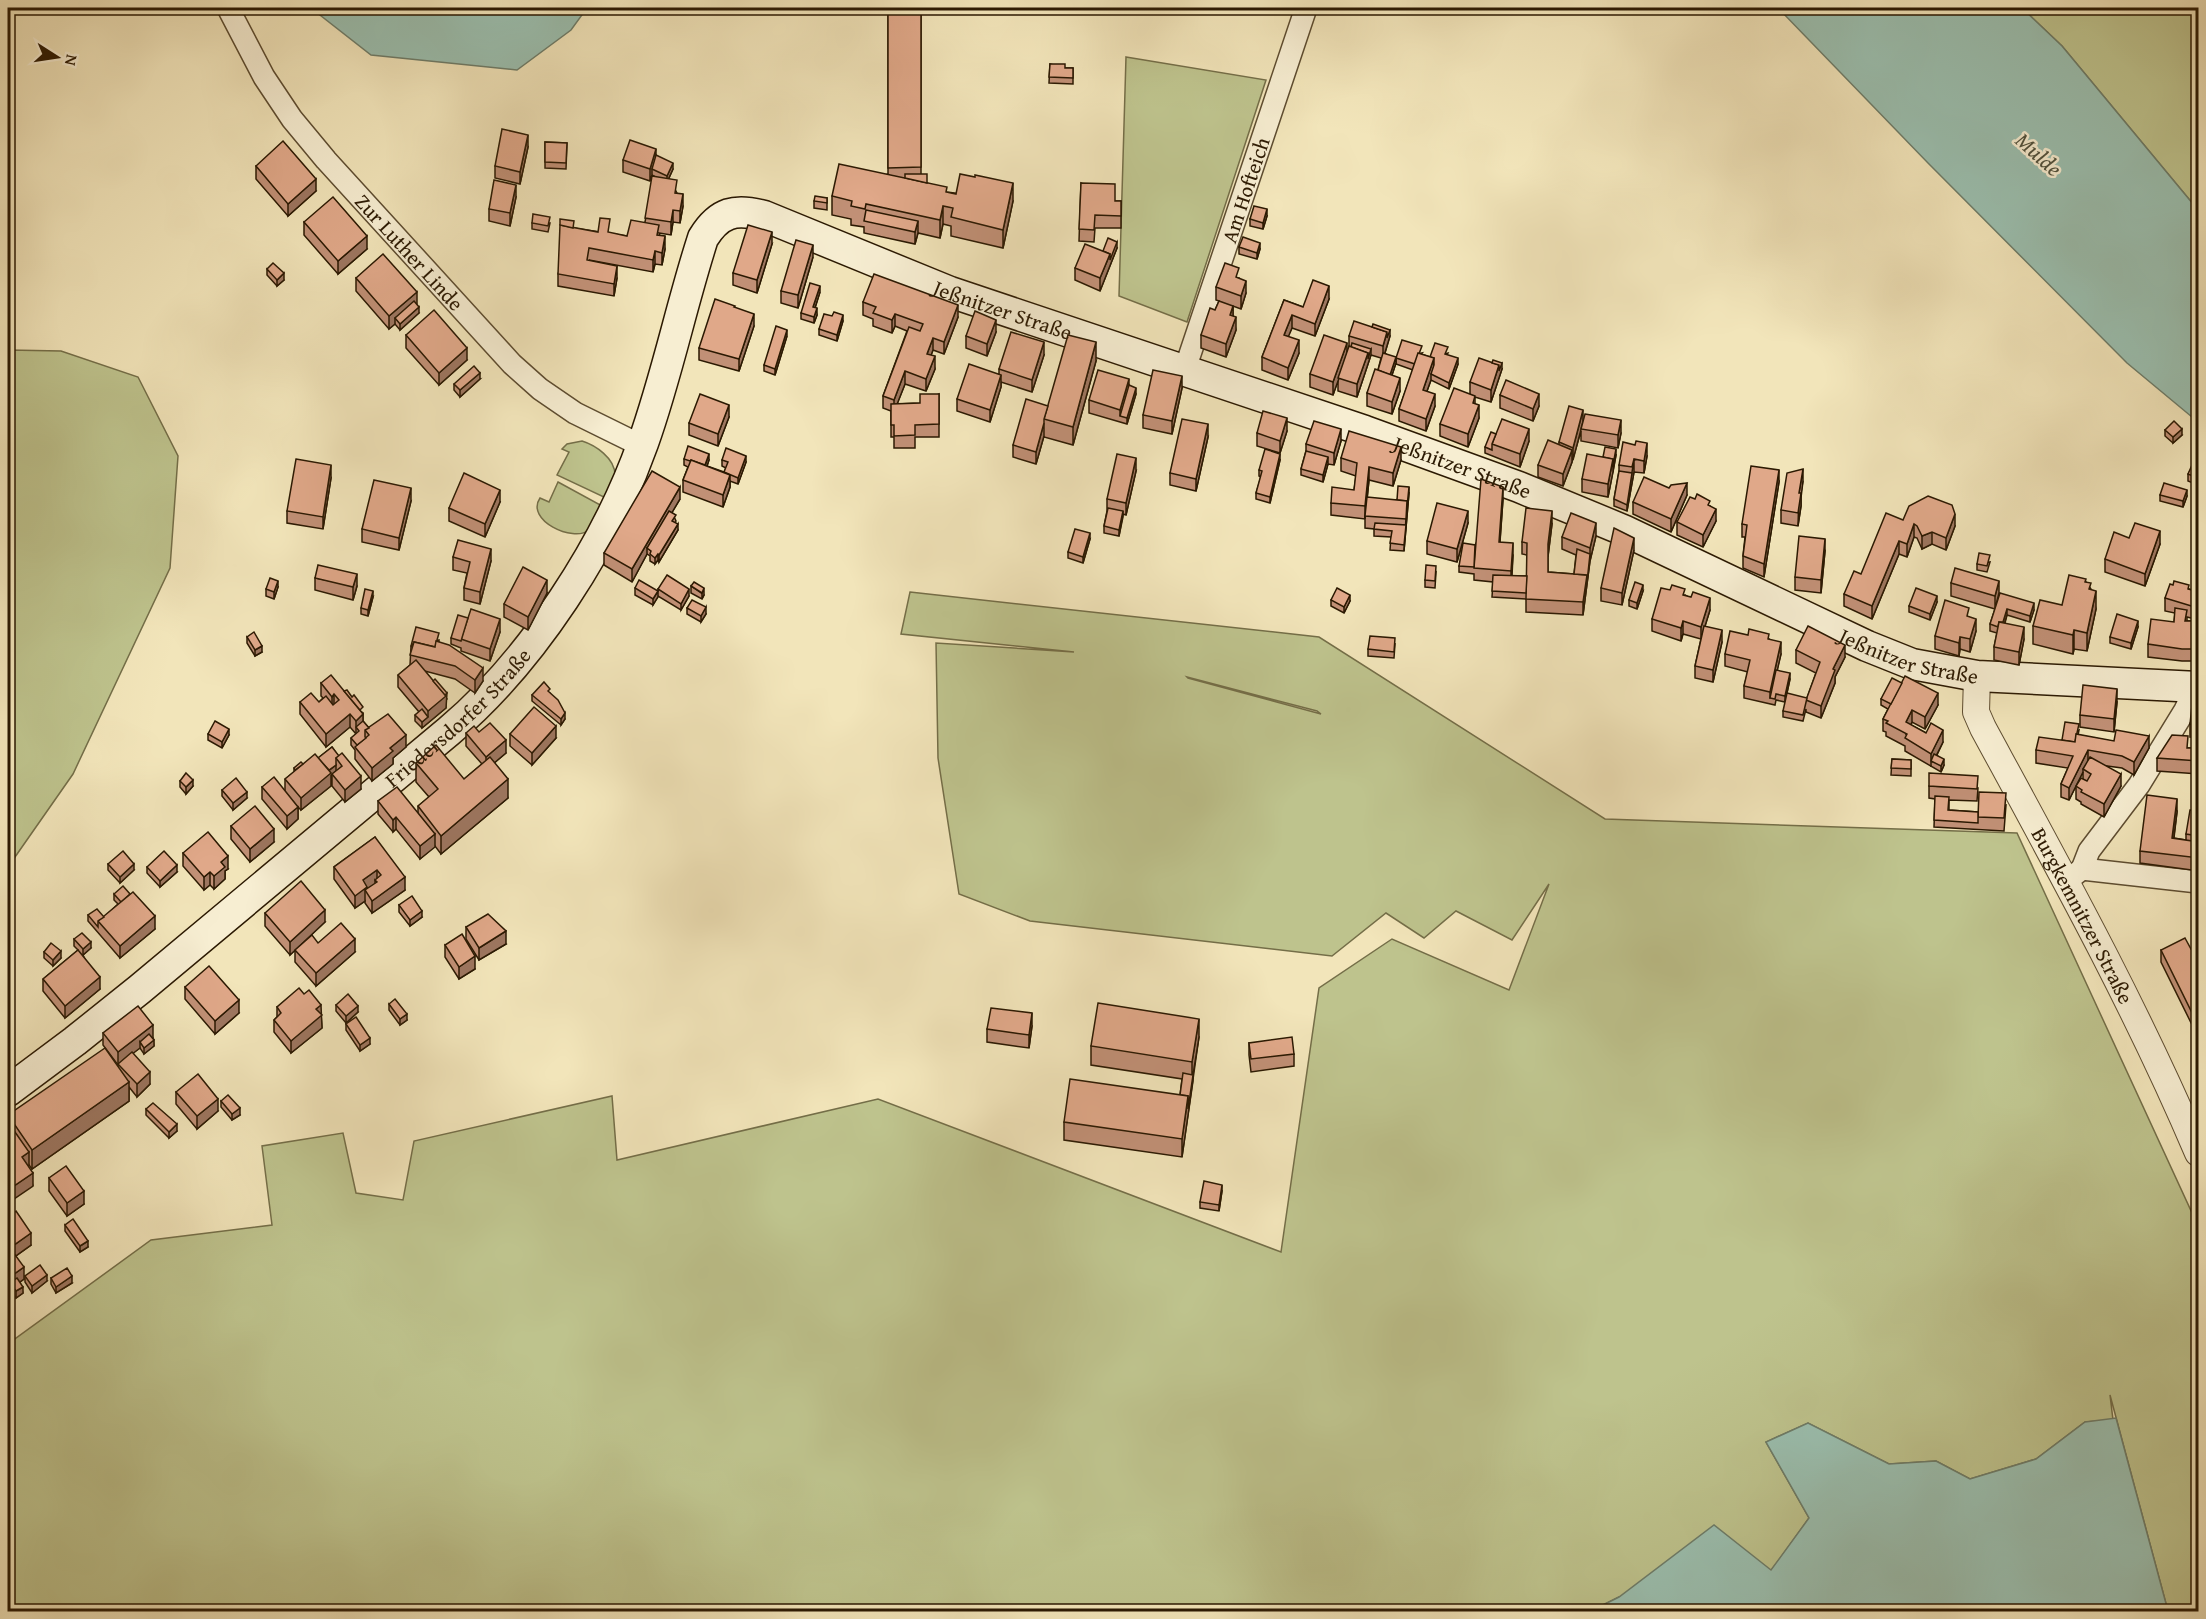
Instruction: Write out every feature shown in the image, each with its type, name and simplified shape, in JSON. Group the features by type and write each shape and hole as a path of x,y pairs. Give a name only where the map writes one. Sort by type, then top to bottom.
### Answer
{"main road":[{"name":"Jeßnitzer Straße","path":"730,214 751,212 764,216 951,292 1184,372 1355,427 1519,487 1614,526 1895,658 1932,669 1977,676 2195,687"},
{"name":"Friedersdorfer Straße","path":"8,1091 140,989 449,731 487,698 522,657 570,587 614,508 642,446 703,238 716,220 730,214"}],"street":[{"name":"Zur Luther Linde","path":"228,8 264,77 292,119 326,160 512,364 540,389 575,414 642,446"},
{"name":"Am Hofteich","path":"1184,372 1306,8"},
{"name":"Burgkemnitzer Straße","path":"1977,676 1976,712 1983,729 2074,875 2199,1153"},
{"path":"2195,687 2185,710 2139,785 2089,851 2074,875 2199,882"}],"green space":[{"path":"2022,8 2198,8 2198,210 2062,46"},
{"path":"1126,57 1266,80 1187,322 1119,296"},
{"path":"8,350 61,351 138,377 178,456 170,568 73,774 8,867"},
{"path":"582,441 598,449 612,463 615,478 608,499 557,475 569,452 562,449 567,444"},
{"path":"558,482 604,507 589,530 572,534 553,527 539,514 537,506 540,498 549,502"},
{"path":"910,592 1319,637 1605,819 2017,833 2198,1226 2198,1611 2168,1611 2110,1395 2113,1420 2085,1422 2036,1459 1970,1479 1936,1461 1889,1464 1808,1423 1766,1442 1809,1518 1771,1571 1619,1597 1591,1611 8,1611 8,1344 151,1240 272,1225 262,1146 343,1133 356,1193 403,1200 414,1141 612,1096 617,1160 878,1099 1281,1252 1319,988 1392,939 1509,990 1549,884 1512,940 1456,911 1424,938 1386,913 1332,956 1030,921 959,894 938,758 936,643 1074,652 901,634","holes":["1187,677 1317,711 1321,714"]}],"water":[{"path":"311,8 587,8 571,30 517,70 371,55"},
{"name":"Mulde","path":"1778,8 2022,8 2062,46 2198,210 2198,422 2127,363"},
{"path":"2116,1418 2168,1611 1591,1611 1619,1597 1714,1525 1771,1570 1809,1518 1766,1442 1808,1423 1889,1464 1936,1461 1970,1479 2036,1459 2085,1422"}],"building":[{"path":"888,8 921,8 921,167 888,168"},
{"path":"1050,64 1065,64 1065,68 1073,68 1073,78 1049,77"},
{"path":"502,129 528,135 520,172 495,166"},
{"path":"630,140 656,149 650,169 623,160"},
{"path":"283,141 316,179 288,204 256,166"},
{"path":"545,142 567,143 566,163 545,162"},
{"path":"656,155 673,163 667,176 652,169"},
{"path":"839,164 947,187 946,192 956,194 960,174 1013,183 1003,230 951,217 953,208 943,206 940,220 866,204 865,209 851,206 852,201 832,196"},
{"path":"905,174 927,174 927,183 905,178"},
{"path":"652,176 677,180 675,193 683,194 680,211 673,210 671,222 645,218"},
{"path":"494,180 516,185 510,213 489,209"},
{"path":"1081,183 1115,184 1115,201 1121,201 1121,216 1095,215 1094,230 1079,229"},
{"path":"815,196 827,198 827,203 814,201"},
{"path":"333,197 367,236 338,261 304,222"},
{"path":"1254,206 1267,209 1263,223 1250,219"},
{"path":"866,210 918,221 915,232 864,221"},
{"path":"533,214 550,217 548,226 532,223"},
{"path":"600,218 610,219 608,232 627,236 631,220 659,225 657,235 665,236 662,253 655,251 653,260 589,248 587,260 617,266 614,284 558,274 560,225 598,232"},
{"path":"560,219 574,221 573,228 560,225"},
{"path":"748,225 772,232 757,280 733,273"},
{"path":"1243,237 1260,243 1257,253 1239,247"},
{"path":"1108,238 1117,242 1110,260 1110,254 1103,251"},
{"path":"796,240 813,245 798,295 781,291"},
{"path":"1085,244 1110,254 1100,278 1075,268"},
{"path":"383,254 417,292 389,316 356,278"},
{"path":"273,263 284,273 277,280 267,269"},
{"path":"1225,263 1239,268 1236,277 1246,281 1241,296 1216,287"},
{"path":"874,274 958,305 944,342 933,338 927,354 935,356 926,379 905,371 894,400 883,396 909,327 920,331 923,324 895,314 892,320 873,313 876,307 863,302"},
{"path":"1313,280 1329,286 1315,324 1292,315 1284,335 1299,340 1288,368 1262,357 1284,300 1303,307"},
{"path":"810,283 820,286 813,307 817,308 814,317 801,313"},
{"path":"715,299 754,314 739,359 699,348"},
{"path":"414,301 419,307 400,324 395,318"},
{"path":"1219,301 1233,306 1230,315 1236,317 1226,344 1201,335 1210,308 1215,310"},
{"path":"434,310 467,348 439,373 406,335"},
{"path":"975,311 996,320 987,344 966,336"},
{"path":"834,312 843,315 837,335 819,329 824,314 832,316"},
{"path":"1354,321 1387,332 1383,346 1349,336"},
{"path":"1373,324 1390,330 1387,338 1387,332 1372,327"},
{"path":"776,326 787,330 775,369 764,365"},
{"path":"1011,332 1044,342 1032,380 999,369"},
{"path":"1068,335 1096,342 1073,427 1044,419"},
{"path":"1324,335 1347,343 1333,382 1310,374"},
{"path":"1402,340 1422,346 1415,364 1396,358"},
{"path":"1352,343 1371,349 1368,359 1368,353 1351,347"},
{"path":"1435,343 1448,347 1445,354 1458,358 1449,383 1431,374 1434,358 1430,357"},
{"path":"1349,346 1368,353 1357,384 1338,378"},
{"path":"1383,353 1396,357 1390,375 1378,370"},
{"path":"1418,353 1434,358 1423,390 1435,394 1426,419 1399,409"},
{"path":"1479,358 1499,365 1491,390 1470,382"},
{"path":"1493,360 1502,363 1499,371 1499,365 1492,363"},
{"path":"969,364 1001,375 990,410 957,399"},
{"path":"474,366 480,373 460,390 454,384"},
{"path":"1375,369 1400,378 1392,402 1367,393"},
{"path":"1098,370 1129,379 1120,410 1089,400"},
{"path":"1153,370 1182,376 1172,421 1143,415"},
{"path":"1506,380 1539,394 1533,409 1500,395"},
{"path":"1129,385 1136,388 1127,418 1120,416"},
{"path":"1454,388 1475,396 1473,403 1479,405 1468,434 1440,424"},
{"path":"700,394 729,405 718,434 689,423"},
{"path":"920,394 939,394 939,424 915,425 915,435 894,436 894,425 891,425 891,404 920,403"},
{"path":"1026,399 1048,406 1036,452 1013,445"},
{"path":"1569,406 1583,410 1573,448 1559,442"},
{"path":"1263,411 1287,418 1280,441 1257,433"},
{"path":"1585,414 1621,420 1618,435 1581,429"},
{"path":"1182,419 1208,424 1196,479 1170,473"},
{"path":"1502,419 1529,429 1520,454 1492,444"},
{"path":"1314,421 1341,429 1334,453 1306,444"},
{"path":"2174,421 2182,429 2173,437 2165,430"},
{"path":"1349,431 1401,447 1393,473 1369,467 1365,506 1331,503 1332,487 1354,490 1357,463 1341,458"},
{"path":"1491,432 1496,434 1492,450 1485,447"},
{"path":"1548,440 1572,450 1563,474 1538,465"},
{"path":"1636,441 1647,443 1644,461 1634,459 1632,467 1619,465 1623,442 1635,445"},
{"path":"688,446 709,454 705,465 684,459"},
{"path":"1605,447 1616,449 1613,465 1613,459 1603,457"},
{"path":"726,448 746,456 738,478 724,472 728,462 722,460"},
{"path":"1265,449 1280,454 1270,497 1256,493"},
{"path":"1306,451 1328,457 1323,475 1301,469"},
{"path":"1117,454 1136,458 1126,503 1107,499"},
{"path":"1587,454 1613,459 1608,484 1582,479"},
{"path":"2196,456 2199,457 2198,478 2188,474"},
{"path":"296,459 331,465 323,517 287,511"},
{"path":"691,460 730,475 723,495 683,480"},
{"path":"1751,466 1779,470 1764,564 1743,556 1747,525 1742,524"},
{"path":"1803,469 1798,513 1781,510 1787,473"},
{"path":"652,471 680,487 632,569 604,553"},
{"path":"1619,471 1632,473 1627,505 1614,499"},
{"path":"464,473 500,490 485,524 449,508"},
{"path":"1644,477 1669,488 1671,485 1687,483 1671,519 1633,502"},
{"path":"1481,479 1503,487 1499,542 1513,543 1511,571 1474,568"},
{"path":"374,480 411,488 399,538 362,529"},
{"path":"2164,483 2187,490 2183,501 2160,495"},
{"path":"1398,486 1409,487 1407,507 1407,501 1397,500"},
{"path":"1697,494 1710,501 1708,505 1716,509 1703,535 1677,522 1690,497 1695,499"},
{"path":"1928,496 1952,505 1955,514 1946,538 1932,532 1922,536 1914,524 1907,544 1899,541 1872,606 1844,594 1854,571 1861,574 1886,513 1903,520 1909,506"},
{"path":"1367,497 1407,501 1406,519 1365,516"},
{"path":"1437,503 1468,511 1457,549 1427,541"},
{"path":"1108,508 1123,511 1119,530 1104,526"},
{"path":"1526,508 1552,511 1548,544 1548,572 1587,575 1583,602 1526,599 1527,543 1522,542"},
{"path":"669,511 676,515 672,521 678,524 655,558 647,548"},
{"path":"1571,513 1596,523 1590,548 1562,537"},
{"path":"1375,523 1406,525 1404,545 1390,543 1392,531 1374,529"},
{"path":"2135,523 2160,531 2145,574 2105,559 2114,532 2129,538"},
{"path":"1614,528 1634,538 1622,593 1601,588"},
{"path":"1075,529 1090,533 1083,557 1068,552"},
{"path":"1799,536 1825,539 1821,580 1795,577"},
{"path":"458,540 491,549 480,592 464,588 470,562 453,557"},
{"path":"1463,543 1475,545 1474,567 1459,566"},
{"path":"1577,549 1590,554 1587,582 1587,575 1574,574"},
{"path":"1979,553 1990,555 1987,566 1977,564"},
{"path":"318,565 357,574 353,587 315,578"},
{"path":"1426,565 1436,566 1435,581 1425,580"},
{"path":"523,567 547,580 528,617 504,604"},
{"path":"1955,568 1999,581 1995,596 1951,583"},
{"path":"667,575 689,589 681,604 658,589"},
{"path":"1493,575 1527,576 1526,593 1492,591"},
{"path":"2069,575 2086,579 2085,582 2091,583 2089,589 2096,591 2087,633 2074,630 2073,635 2033,626 2040,600 2062,605"},
{"path":"270,578 278,581 274,592 266,589"},
{"path":"639,580 658,591 653,599 635,588"},
{"path":"2174,581 2189,585 2188,589 2199,592 2198,608 2165,598 2170,584 2173,585"},
{"path":"694,582 704,588 702,593 691,586"},
{"path":"1635,582 1643,585 1637,603 1629,600"},
{"path":"1672,585 1685,589 1683,595 1691,597 1693,592 1710,598 1701,627 1683,621 1681,628 1652,619 1661,588 1670,590"},
{"path":"1337,588 1350,595 1344,607 1331,600"},
{"path":"1916,588 1937,596 1930,614 1909,606"},
{"path":"365,589 373,591 368,610 361,608"},
{"path":"2000,593 2034,603 2030,616 2007,609 2003,622 1999,622 1998,627 1990,624"},
{"path":"692,600 706,607 701,616 687,608"},
{"path":"1945,600 1969,608 1967,616 1976,619 1970,639 1960,637 1959,643 1935,636"},
{"path":"2175,608 2187,610 2185,621 2199,621 2199,649 2148,644 2151,619 2174,622"},
{"path":"471,609 500,619 490,649 461,639"},
{"path":"2117,614 2138,621 2131,643 2110,637"},
{"path":"458,615 468,618 461,641 451,638"},
{"path":"1999,622 2024,627 2019,652 1994,647"},
{"path":"1704,626 1722,630 1713,670 1695,666"},
{"path":"1808,626 1845,645 1833,669 1835,670 1821,706 1806,700 1820,662 1796,650"},
{"path":"416,627 439,633 435,647 414,642 411,646"},
{"path":"1749,629 1769,634 1768,639 1781,642 1770,692 1744,686 1750,660 1725,654 1730,631 1748,635"},
{"path":"254,632 262,646 255,650 247,637"},
{"path":"1370,636 1395,638 1394,652 1368,649"},
{"path":"436,641 449,645 483,668 475,680 455,666 410,655 414,642 435,647"},
{"path":"416,660 446,696 428,711 398,675"},
{"path":"1776,670 1790,673 1785,696 1776,694 1775,699 1770,698"},
{"path":"331,675 363,714 356,721 350,714 326,734 300,702 311,693 319,702 326,696 333,705 339,700 334,694 332,697 321,683"},
{"path":"1905,676 1938,693 1925,717 1912,710 1906,722 1926,733 1931,723 1943,730 1931,754 1905,738 1907,734 1886,723 1888,721 1883,719"},
{"path":"1892,678 1902,683 1891,704 1881,699"},
{"path":"435,679 447,693 445,695 433,681"},
{"path":"544,682 565,713 561,719 532,695"},
{"path":"2083,685 2117,689 2114,719 2080,715"},
{"path":"347,690 363,707 360,710 344,691"},
{"path":"1787,693 1807,698 1803,715 1783,711"},
{"path":"2193,696 2199,697 2199,725 2190,724"},
{"path":"534,707 556,726 532,753 510,734"},
{"path":"422,709 428,717 422,722 415,715"},
{"path":"388,714 406,735 390,748 393,751 372,768 355,747 369,735 365,730"},
{"path":"215,721 229,729 222,742 208,734"},
{"path":"363,721 369,728 365,730 366,738 357,745 351,738 359,731 356,727"},
{"path":"2065,722 2079,724 2075,742 2062,740"},
{"path":"490,723 506,740 486,757 466,733 474,726 479,732"},
{"path":"2116,730 2149,736 2134,762 2122,756 2088,750 2069,788 2061,784 2073,756 2036,750 2039,737 2075,742 2076,734 2114,741"},
{"path":"2172,735 2188,736 2187,748 2199,748 2199,761 2157,758"},
{"path":"436,745 464,779 490,757 508,779 441,836 418,806 438,789 416,763"},
{"path":"332,747 339,756 336,758 336,765 329,770 318,758"},
{"path":"342,753 361,776 345,790 332,774 342,766 336,758"},
{"path":"315,754 331,773 301,798 285,779"},
{"path":"1934,754 1944,759 1941,766 1931,761"},
{"path":"2090,757 2121,774 2104,804 2081,792 2082,790 2076,786 2081,778 2087,781 2091,774 2083,769"},
{"path":"1892,759 1911,760 1911,769 1891,768"},
{"path":"301,762 303,764 295,770 294,768"},
{"path":"186,773 193,780 186,787 180,781"},
{"path":"1929,773 1978,776 1977,789 1929,786"},
{"path":"274,777 298,807 287,816 262,787"},
{"path":"236,778 247,792 233,803 222,790"},
{"path":"397,787 435,834 420,846 396,817 393,820 378,801"},
{"path":"1979,792 2006,793 2004,818 1978,817"},
{"path":"2147,795 2177,799 2172,838 2199,842 2199,858 2140,851"},
{"path":"1935,796 1949,797 1948,810 1978,812 1978,823 1934,820"},
{"path":"255,806 274,829 250,849 231,826"},
{"path":"2190,810 2199,811 2199,836 2186,834"},
{"path":"208,832 228,856 221,862 225,867 214,876 210,872 204,877 183,853"},
{"path":"375,837 405,877 372,901 365,890 377,882 375,880 381,875 377,870 363,880 367,887 355,896 334,867"},
{"path":"123,851 134,864 120,877 108,864"},
{"path":"164,851 177,865 160,881 147,867"},
{"path":"301,881 325,910 290,942 265,913"},
{"path":"123,886 130,894 121,902 114,894"},
{"path":"133,892 155,916 120,946 98,921"},
{"path":"412,896 422,911 410,920 399,905"},
{"path":"97,909 104,917 98,921 98,927 88,915"},
{"path":"488,914 506,931 479,948 466,927"},
{"path":"341,923 355,939 316,973 295,950 312,935 318,943"},
{"path":"82,933 91,942 83,949 74,939"},
{"path":"462,934 475,956 459,967 445,945"},
{"path":"2185,938 2191,949 2199,946 2199,1027 2161,950"},
{"path":"51,943 61,951 53,960 44,952"},
{"path":"78,950 100,977 65,1006 43,979"},
{"path":"209,966 239,1000 215,1021 185,987"},
{"path":"299,988 304,994 309,990 321,1005 316,1009 322,1015 291,1041 274,1020 281,1013 277,1007"},
{"path":"348,994 358,1006 346,1016 336,1005"},
{"path":"395,999 407,1014 400,1019 389,1004"},
{"path":"1098,1003 1199,1019 1192,1062 1091,1046"},
{"path":"138,1006 153,1025 118,1052 103,1033"},
{"path":"991,1008 1032,1013 1029,1035 987,1029"},
{"path":"356,1017 370,1038 360,1045 346,1024"},
{"path":"149,1034 154,1040 144,1048 140,1042"},
{"path":"1292,1037 1294,1054 1251,1059 1249,1043"},
{"path":"105,1048 129,1082 32,1150 8,1115"},
{"path":"132,1052 150,1072 137,1084 118,1064"},
{"path":"1183,1073 1193,1075 1188,1109 1188,1096 1180,1095"},
{"path":"198,1074 218,1099 197,1116 176,1092"},
{"path":"1070,1079 1188,1096 1182,1139 1064,1122"},
{"path":"228,1095 240,1108 232,1114 221,1101"},
{"path":"153,1103 177,1124 169,1132 146,1109"},
{"path":"8,1122 29,1152 22,1157 33,1173 8,1190"},
{"path":"66,1166 84,1191 67,1203 49,1178"},
{"path":"1204,1181 1222,1185 1219,1205 1200,1202"},
{"path":"16,1211 31,1233 10,1248 24,1267 10,1277 8,1273 8,1218"},
{"path":"73,1219 88,1241 80,1246 65,1225"},
{"path":"40,1265 47,1275 32,1286 25,1276"},
{"path":"67,1268 72,1276 56,1287 51,1278"},
{"path":"17,1278 23,1287 16,1291 10,1283"}]}
